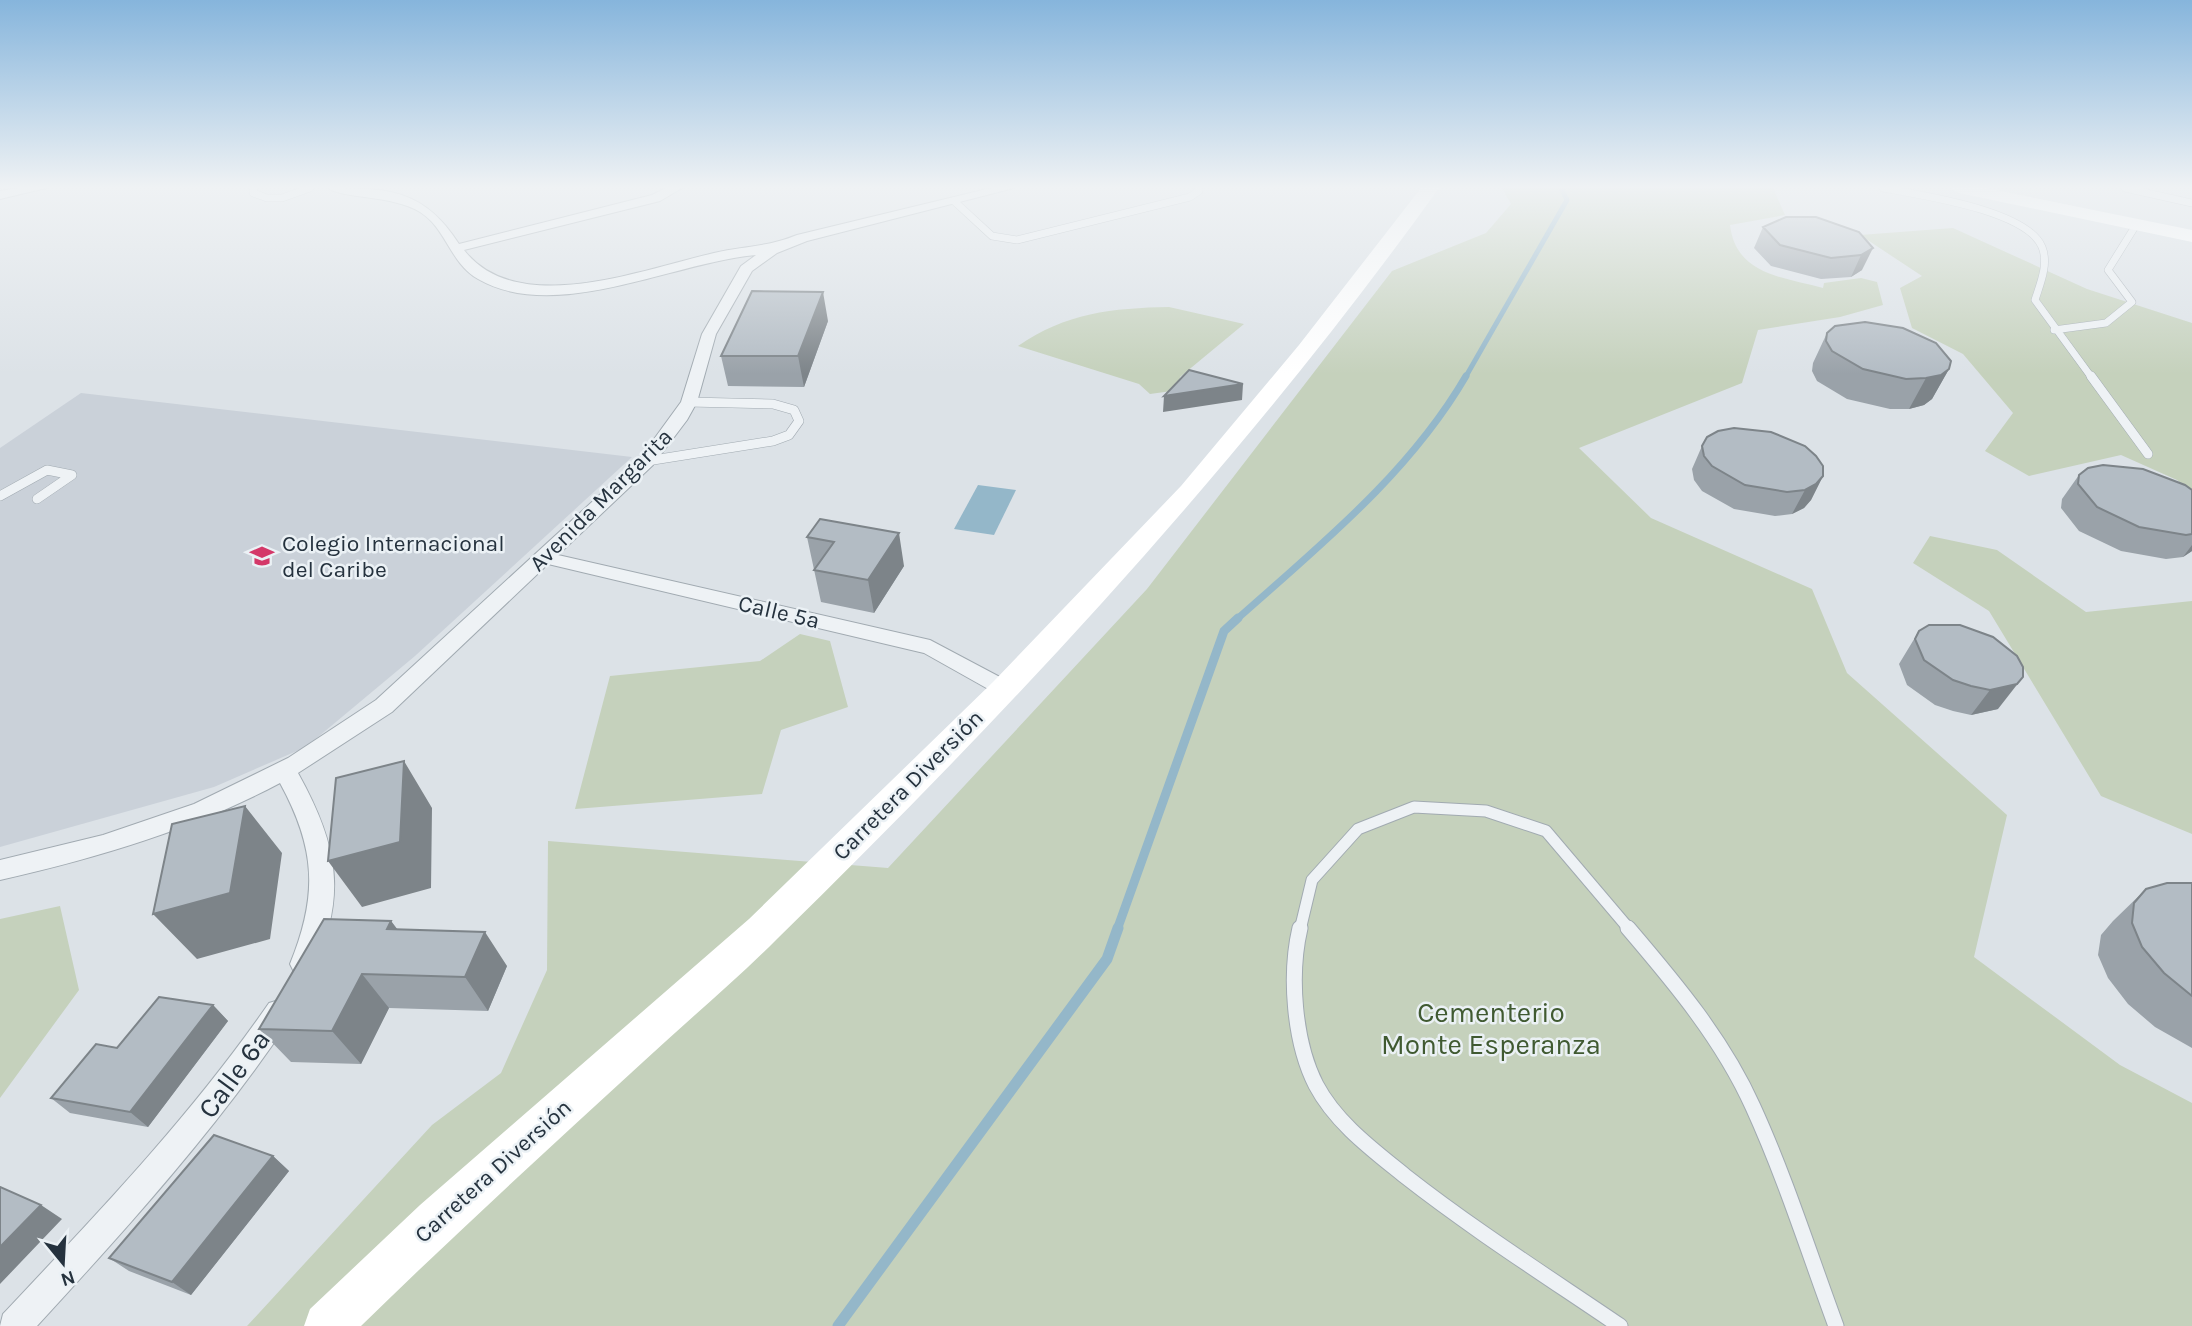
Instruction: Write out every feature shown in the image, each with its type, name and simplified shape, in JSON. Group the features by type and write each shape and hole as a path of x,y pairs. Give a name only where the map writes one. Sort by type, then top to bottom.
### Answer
{"main road":[{"name":"Carretera Diversión","path":"327,1326 436,1221 762,930 1005,689 1189,491 1307,350 1383,250"}],"street":[{"path":"455,250 490,279 539,289 602,282 720,255 772,250"},
{"name":"Avenida Margarita","path":"0,870 122,841 200,814 286,772 344,737 384,706 546,558 647,461 680,420 689,402 709,334 746,270 772,250"},
{"name":"Calle 5ª","path":"546,558 930,647 1005,689"},
{"name":"Calle 6ª","path":"15,1326 165,1164 240,1072 284,1003 309,950 324,894 318,838 310,815 286,772"}],"lane":[{"path":"2042,250 2046,262 2035,300 2054,330 2148,454"},
{"path":"2054,330 2106,323 2132,302 2108,270 2121,250"},
{"path":"647,461 773,441 789,435 799,421 794,410 773,404 689,402"},
{"path":"0,496 47,470 72,475 37,499"},
{"path":"1620,1326 1446,1207 1356,1137 1316,1085 1297,1025 1294,954 1312,880 1358,829 1414,807 1486,811 1546,831 1682,992 1725,1056 1753,1106 1836,1326"}],"shaded area":[{"name":"Colegio Internacional del Caribe","path":"81,393 632,457 415,656 306,747 214,787 0,847 0,448"}],"green space":[{"name":"Cementerio Monte Esperanza","path":"1444,250 1739,250 1752,264 1764,271 1823,288 1824,283 1861,278 1877,282 1883,305 1840,317 1758,330 1742,383 1579,448 1651,518 1812,589 1847,673 2007,815 1974,957 2120,1065 2192,1103 2192,1326 247,1326 432,1125 501,1073 547,970 548,841 888,868 1147,589 1392,271"},
{"path":"1883,250 2001,250 2087,289 2192,323 2192,492 2177,480 2121,455 2029,476 1985,451 2013,413 1963,354 1912,328 1900,288 1922,276"},
{"path":"1169,307 1244,324 1180,377 1179,390 1150,394 1139,384 1018,346 1054,326 1090,314"},
{"path":"1930,536 1997,550 2086,612 2192,601 2192,834 2101,796 1989,611 1913,563"},
{"path":"800,634 830,641 848,707 781,730 762,794 575,809 610,676 760,661"},
{"path":"60,906 79,990 0,1098 0,919"}],"water":[{"path":"978,485 1016,490 994,535 954,529"}],"building":[{"path":"1799,250 1870,250 1861,255 1831,258"},
{"path":"752,291 823,292 798,356 721,356"},
{"path":"1865,322 1903,328 1936,343 1951,361 1949,369 1941,375 1906,379 1863,369 1832,351 1826,341 1827,333 1835,326"},
{"path":"1189,370 1243,384 1164,396"},
{"path":"1734,428 1771,432 1805,446 1823,466 1823,476 1805,490 1787,492 1745,485 1712,466 1704,456 1702,446 1707,437 1718,431"},
{"path":"2103,465 2143,469 2192,490 2192,534 2139,527 2097,507 2078,484 2079,475 2088,468"},
{"path":"820,519 899,533 868,580 814,570 834,542 807,537"},
{"path":"1929,625 1960,625 1993,637 2017,656 2023,667 2023,677 2017,684 1990,690 1953,680 1924,660 1915,639 1919,631"},
{"path":"404,761 400,842 328,861 336,778"},
{"path":"245,806 230,893 153,914 172,824"},
{"path":"2167,883 2192,883 2192,996 2164,973 2142,947 2132,923 2134,903 2146,889"},
{"path":"324,919 391,921 387,929 485,932 465,977 362,974 332,1031 259,1029"},
{"path":"159,997 213,1005 130,1112 51,1098 96,1044 117,1048"},
{"path":"214,1135 273,1156 172,1282 109,1258"},
{"path":"0,1187 41,1205 0,1247"}],"waterway":[{"path":"1465,378 1538,250"},
{"path":"1236,620 1330,536 1390,477 1443,412 1466,376"},
{"path":"1117,930 1224,631 1238,618"},
{"path":"838,1326 1107,959 1118,928"}],"place":[{"name":"Colegio Internacional del Caribe","path":"262,556"}]}
